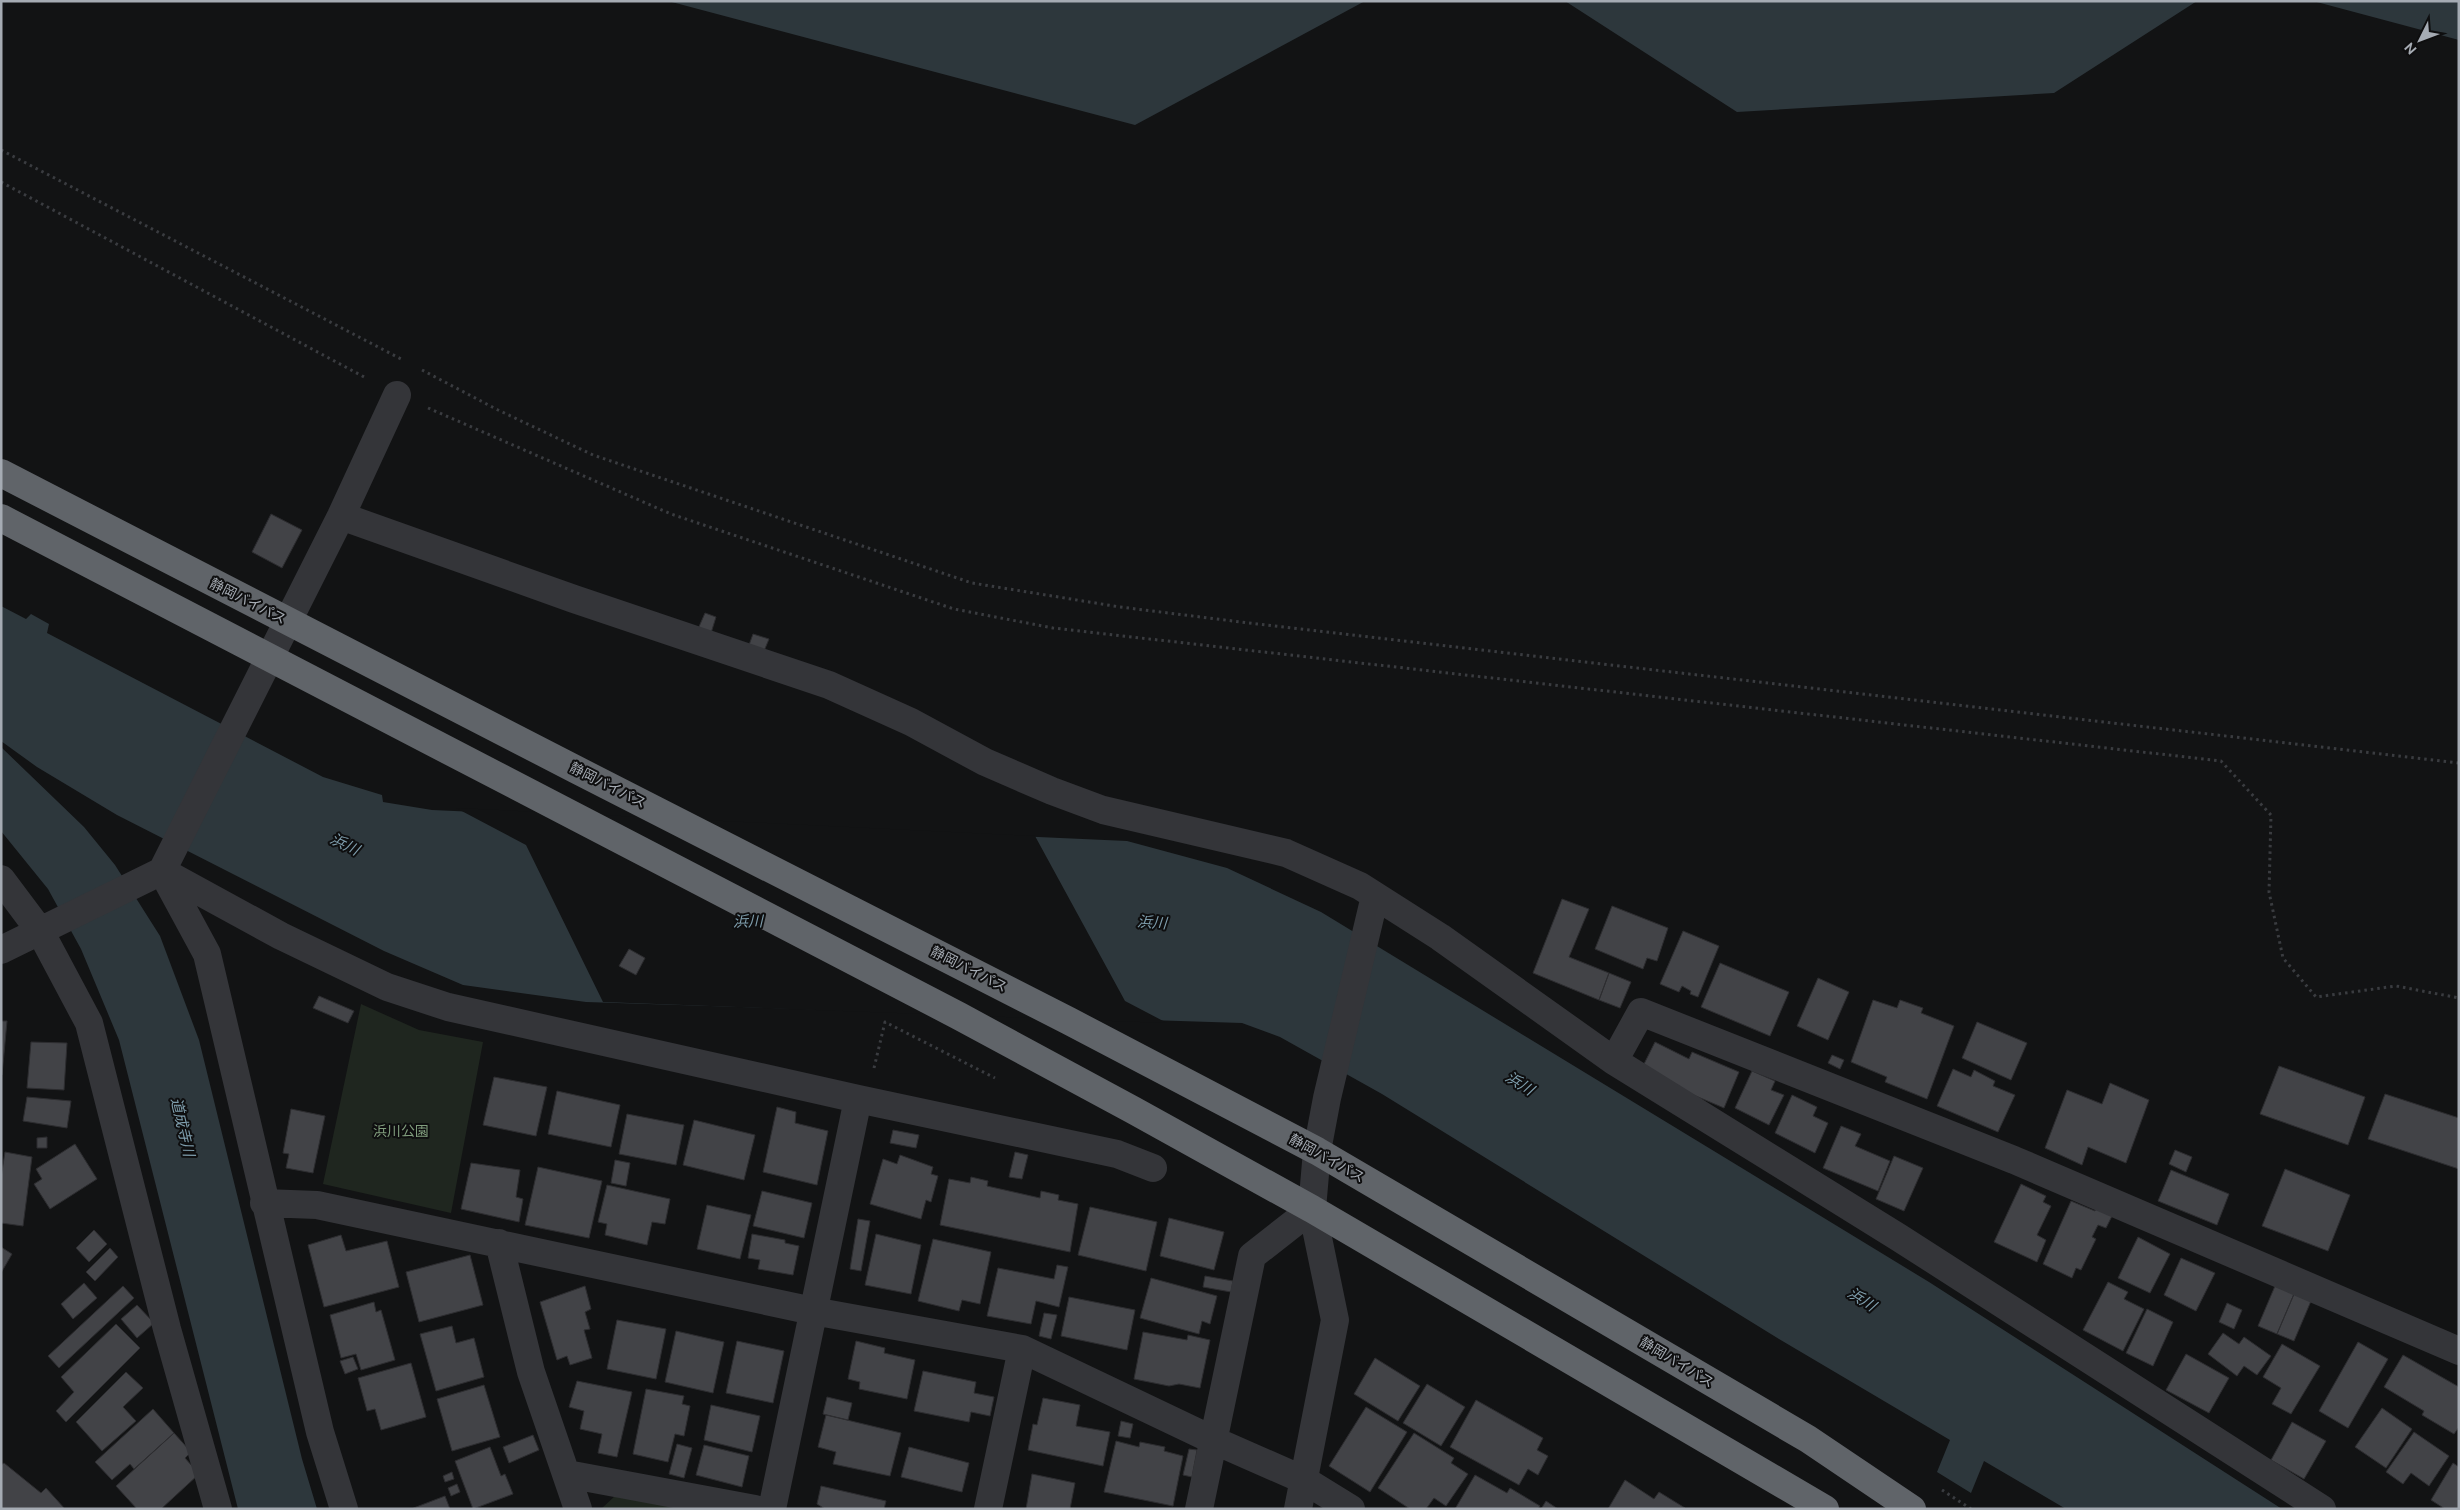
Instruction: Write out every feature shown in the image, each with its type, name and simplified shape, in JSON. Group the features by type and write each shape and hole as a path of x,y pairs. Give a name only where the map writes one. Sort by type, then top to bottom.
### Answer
{"highway":[{"name":"静岡バイパス","path":"1,473 1069,1020 1317,1151 1808,1439 1912,1509"},
{"path":"1,518 959,1016 1312,1209 1825,1509"}],"street":[{"path":"1,950 162,871 289,622 397,395"},
{"path":"341,516 574,599 829,685 911,722 986,762 1052,791 1103,810 1286,853 1360,886 1373,908 1440,937 1614,1061 1898,1237 2322,1509"},
{"path":"162,871 281,936 387,987 448,1007 862,1100 1117,1154 1154,1168"},
{"path":"162,871 207,954 242,1100 264,1203 320,1432 344,1509"},
{"path":"1,879 46,928 88,1023 167,1329 218,1509"},
{"path":"1298,1509 1335,1320 1312,1209 1317,1151 1327,1098 1373,908"},
{"path":"1614,1061 1642,1012 2014,1160 2459,1351"},
{"path":"772,1509 813,1311 862,1100"},
{"path":"264,1203 317,1205 813,1311 1022,1349 1213,1440 1304,1480 1351,1509"},
{"path":"1199,1509 1252,1256 1312,1209"},
{"path":"499,1243 531,1372 578,1509"},
{"path":"988,1509 1022,1349"},
{"path":"567,1474 755,1509"}],"path":[{"path":"1,150 410,364"},
{"path":"1,182 397,395 671,514 954,608 1062,630 2220,761 2271,815 2269,892 2283,958 2316,997 2396,986 2459,998"},
{"path":"419,368 498,410 593,455 972,583 1120,607 1257,624 2459,763"},
{"path":"862,1100 885,1022"}],"green space":[{"name":"浜川公園","path":"361,1004 419,1030 483,1042 451,1213 323,1184"},
{"path":"616,1495 685,1509 601,1509"}],"water":[{"path":"668,1 1365,1 1135,125"},
{"path":"1565,1 2197,1 2054,93 1737,112"},
{"path":"2313,1 2459,1 2459,40"},
{"name":"浜川","path":"1,606 26,619 31,614 49,624 47,633 323,777 382,795 383,802 432,810 1127,841 1227,868 1321,912 1929,1282 2282,1509 2066,1509 1984,1461 1971,1493 1937,1472 1950,1440 1779,1339 1382,1094 1280,1037 1242,1023 586,1002 463,985 384,951 117,815 37,767 1,741"},
{"name":"道成寺川","path":"1,747 84,827 115,865 160,936 199,1040 302,1459 317,1509 238,1509 119,1040 81,949 48,889 1,831"}],"pier":[{"path":"456,808 1035,836 1125,1001 1167,1023 603,1002 526,845"}],"building":[{"path":"271,514 302,530 282,568 252,552"},
{"path":"705,613 716,617 711,633 698,629"},
{"path":"753,634 769,639 764,651 749,645"},
{"path":"1562,899 1589,909 1569,957 1609,973 1599,1000 1533,973"},
{"path":"1612,906 1668,928 1657,961 1647,958 1643,969 1595,949"},
{"path":"1683,931 1719,946 1698,997 1690,994 1691,991 1682,986 1679,992 1660,984"},
{"path":"629,949 645,958 636,975 619,966"},
{"path":"1720,963 1789,992 1770,1036 1701,1007"},
{"path":"1609,973 1631,982 1620,1008 1599,1000"},
{"path":"1818,978 1849,992 1828,1040 1797,1026"},
{"path":"319,996 354,1011 348,1023 313,1008"},
{"path":"1873,1000 1897,1008 1900,1000 1923,1008 1921,1013 1954,1026 1927,1099 1885,1082 1887,1077 1851,1062"},
{"path":"1,1021 7,1021 2,1075 1,1075"},
{"path":"1977,1022 2027,1043 2011,1080 1962,1058"},
{"path":"31,1042 67,1043 64,1090 27,1088"},
{"path":"1655,1042 1689,1059 1692,1052 1739,1072 1724,1108 1677,1088 1642,1068"},
{"path":"1832,1055 1844,1060 1840,1069 1828,1063"},
{"path":"2279,1066 2365,1097 2348,1145 2260,1114"},
{"path":"1953,1069 1971,1077 1974,1070 1995,1081 1993,1086 2015,1095 1998,1132 1937,1106"},
{"path":"1752,1071 1775,1081 1771,1090 1784,1095 1769,1125 1735,1108"},
{"path":"494,1077 547,1087 536,1136 483,1125"},
{"path":"2110,1083 2149,1100 2126,1163 2088,1147 2082,1165 2045,1148 2067,1090 2102,1104"},
{"path":"557,1091 620,1105 611,1147 548,1134"},
{"path":"2385,1094 2459,1118 2459,1169 2368,1139"},
{"path":"1792,1095 1817,1107 1813,1116 1828,1123 1815,1153 1775,1133"},
{"path":"27,1097 71,1101 67,1128 23,1121"},
{"path":"777,1107 796,1112 795,1123 828,1131 817,1185 763,1172"},
{"path":"291,1109 325,1116 313,1173 286,1168 289,1154 283,1153"},
{"path":"627,1114 684,1125 676,1165 619,1154"},
{"path":"694,1120 755,1135 744,1180 683,1165"},
{"path":"1841,1126 1861,1134 1855,1146 1890,1161 1878,1191 1823,1168"},
{"path":"893,1130 919,1135 916,1148 890,1143"},
{"path":"47,1137 47,1148 37,1148 37,1138"},
{"path":"75,1144 97,1179 50,1209 34,1184 42,1179 36,1169"},
{"path":"2175,1150 2192,1157 2186,1172 2169,1164"},
{"path":"5,1152 32,1157 23,1226 1,1223 1,1178"},
{"path":"1015,1152 1028,1155 1022,1179 1009,1177"},
{"path":"900,1155 933,1167 931,1174 938,1176 931,1202 926,1200 921,1219 870,1204 883,1159 897,1164"},
{"path":"1894,1156 1923,1168 1904,1211 1876,1199"},
{"path":"615,1160 630,1163 626,1186 611,1183"},
{"path":"471,1163 520,1170 516,1197 523,1199 519,1222 461,1209"},
{"path":"538,1167 602,1181 589,1238 525,1225"},
{"path":"2285,1169 2350,1195 2328,1251 2262,1226"},
{"path":"2171,1170 2229,1194 2217,1225 2158,1201"},
{"path":"971,1177 988,1181 987,1186 1040,1198 1041,1191 1059,1195 1058,1200 1078,1204 1070,1252 940,1225 949,1179 970,1183"},
{"path":"2021,1184 2046,1196 2043,1202 2051,1206 2037,1235 2046,1240 2037,1262 1994,1242"},
{"path":"607,1185 670,1199 665,1224 652,1222 647,1245 605,1235 607,1224 598,1222"},
{"path":"762,1191 812,1203 804,1238 753,1226"},
{"path":"2071,1201 2112,1216 2106,1228 2098,1225 2092,1237 2096,1239 2081,1270 2076,1268 2072,1278 2043,1264"},
{"path":"707,1205 751,1215 740,1259 697,1249"},
{"path":"1090,1207 1157,1222 1146,1271 1078,1255"},
{"path":"1169,1218 1224,1232 1214,1270 1160,1256"},
{"path":"858,1219 870,1221 861,1271 850,1269"},
{"path":"94,1230 107,1244 89,1262 76,1248"},
{"path":"752,1234 785,1240 785,1243 799,1246 793,1275 758,1269 760,1260 748,1258"},
{"path":"876,1234 921,1245 911,1294 865,1285"},
{"path":"341,1235 346,1251 387,1241 399,1287 324,1307 308,1245"},
{"path":"2138,1237 2170,1254 2150,1293 2118,1278"},
{"path":"933,1239 991,1252 980,1304 962,1300 959,1311 918,1301"},
{"path":"1,1247 12,1254 1,1273"},
{"path":"110,1248 118,1257 95,1281 86,1272"},
{"path":"470,1255 483,1305 419,1322 406,1272"},
{"path":"2181,1258 2215,1273 2196,1311 2164,1295"},
{"path":"1057,1265 1068,1267 1059,1307 1036,1301 1031,1324 987,1316 998,1268 1054,1279"},
{"path":"1205,1276 1233,1281 1231,1292 1203,1287"},
{"path":"1151,1278 1217,1296 1210,1324 1202,1321 1199,1334 1140,1318"},
{"path":"2108,1282 2128,1292 2124,1299 2144,1309 2123,1351 2083,1330"},
{"path":"84,1283 97,1298 73,1319 61,1304"},
{"path":"123,1286 134,1298 59,1368 48,1356"},
{"path":"585,1286 591,1309 585,1312 590,1329 584,1330 592,1358 570,1365 567,1356 557,1360 540,1302"},
{"path":"2275,1286 2294,1294 2277,1334 2258,1326"},
{"path":"2294,1294 2311,1301 2294,1341 2277,1334"},
{"path":"1069,1297 1135,1310 1127,1350 1061,1336"},
{"path":"374,1302 376,1312 381,1310 395,1360 361,1370 356,1354 341,1358 330,1315"},
{"path":"2227,1303 2242,1310 2234,1329 2219,1322"},
{"path":"137,1305 154,1323 137,1338 121,1319"},
{"path":"2147,1309 2173,1322 2153,1366 2126,1353"},
{"path":"1044,1313 1057,1315 1051,1339 1039,1336"},
{"path":"617,1320 666,1329 656,1379 607,1369"},
{"path":"116,1324 140,1348 66,1422 56,1411 74,1392 61,1377"},
{"path":"452,1326 456,1343 474,1338 484,1377 436,1391 420,1334"},
{"path":"676,1331 724,1342 713,1393 665,1382"},
{"path":"1143,1332 1187,1340 1188,1335 1210,1340 1200,1388 1179,1384 1169,1386 1134,1379"},
{"path":"2223,1333 2239,1344 2244,1337 2271,1356 2257,1375 2244,1366 2237,1376 2208,1354"},
{"path":"737,1341 784,1351 773,1403 726,1393"},
{"path":"856,1341 885,1348 884,1353 915,1360 907,1399 859,1389 860,1382 848,1379"},
{"path":"2358,1342 2388,1359 2348,1428 2319,1411"},
{"path":"2282,1344 2320,1366 2291,1414 2272,1404 2281,1388 2263,1377"},
{"path":"2186,1354 2229,1378 2209,1413 2166,1390"},
{"path":"2403,1355 2459,1387 2459,1427 2454,1434 2422,1415 2424,1411 2384,1387"},
{"path":"353,1357 358,1369 345,1374 340,1361"},
{"path":"1375,1358 1420,1386 1398,1421 1354,1394"},
{"path":"411,1363 426,1417 381,1430 375,1409 367,1411 358,1378"},
{"path":"923,1371 976,1382 974,1393 994,1397 990,1416 971,1412 969,1422 914,1411"},
{"path":"126,1372 143,1388 123,1407 136,1421 102,1451 76,1422"},
{"path":"577,1381 632,1392 617,1457 598,1453 602,1434 580,1429 584,1411 569,1407"},
{"path":"1427,1384 1465,1407 1441,1446 1403,1423"},
{"path":"484,1385 500,1437 452,1451 437,1399"},
{"path":"646,1389 684,1396 682,1404 690,1406 684,1436 675,1434 668,1462 633,1454"},
{"path":"827,1397 852,1403 848,1420 823,1414"},
{"path":"1043,1398 1080,1405 1076,1426 1110,1432 1103,1466 1028,1450 1033,1424 1037,1425"},
{"path":"1476,1400 1543,1438 1537,1450 1548,1456 1538,1475 1528,1469 1519,1485 1450,1447"},
{"path":"711,1405 760,1416 752,1452 704,1440"},
{"path":"1366,1407 1407,1432 1370,1492 1329,1466"},
{"path":"2382,1408 2412,1429 2386,1468 2355,1447"},
{"path":"153,1409 174,1433 134,1469 130,1464 112,1480 95,1462"},
{"path":"826,1415 901,1433 890,1476 833,1464 836,1452 818,1447"},
{"path":"1121,1421 1133,1424 1130,1438 1118,1436"},
{"path":"2292,1422 2326,1441 2304,1479 2271,1460"},
{"path":"2414,1432 2449,1456 2429,1486 2411,1473 2403,1484 2386,1472"},
{"path":"174,1433 191,1452 185,1458 199,1474 161,1509 137,1509 116,1486"},
{"path":"1414,1433 1454,1458 1451,1463 1468,1474 1446,1506 1434,1498 1426,1509 1410,1509 1378,1488"},
{"path":"533,1435 539,1450 509,1463 503,1447"},
{"path":"1116,1441 1139,1447 1140,1442 1165,1447 1164,1451 1183,1456 1173,1506 1104,1492"},
{"path":"677,1444 692,1448 684,1478 669,1474"},
{"path":"704,1445 749,1456 742,1487 696,1475"},
{"path":"490,1447 501,1476 505,1474 513,1494 473,1509 455,1461"},
{"path":"909,1447 969,1463 962,1492 901,1477"},
{"path":"1189,1449 1197,1450 1192,1477 1183,1475"},
{"path":"4,1463 41,1493 46,1488 65,1509 1,1509 1,1465"},
{"path":"2453,1463 2459,1467 2459,1509 2445,1509 2431,1500"},
{"path":"452,1472 454,1479 445,1482 443,1476"},
{"path":"1032,1474 1075,1483 1070,1509 1026,1509"},
{"path":"1475,1475 1507,1493 1510,1488 1540,1506 1538,1509 1455,1509"},
{"path":"1625,1480 1654,1499 1659,1492 1685,1508 1608,1509"},
{"path":"457,1484 460,1492 451,1496 448,1488"},
{"path":"821,1486 886,1501 884,1509 825,1509 817,1504"},
{"path":"445,1496 450,1509 411,1509"},
{"path":"1546,1501 1558,1509 1541,1509"}]}
